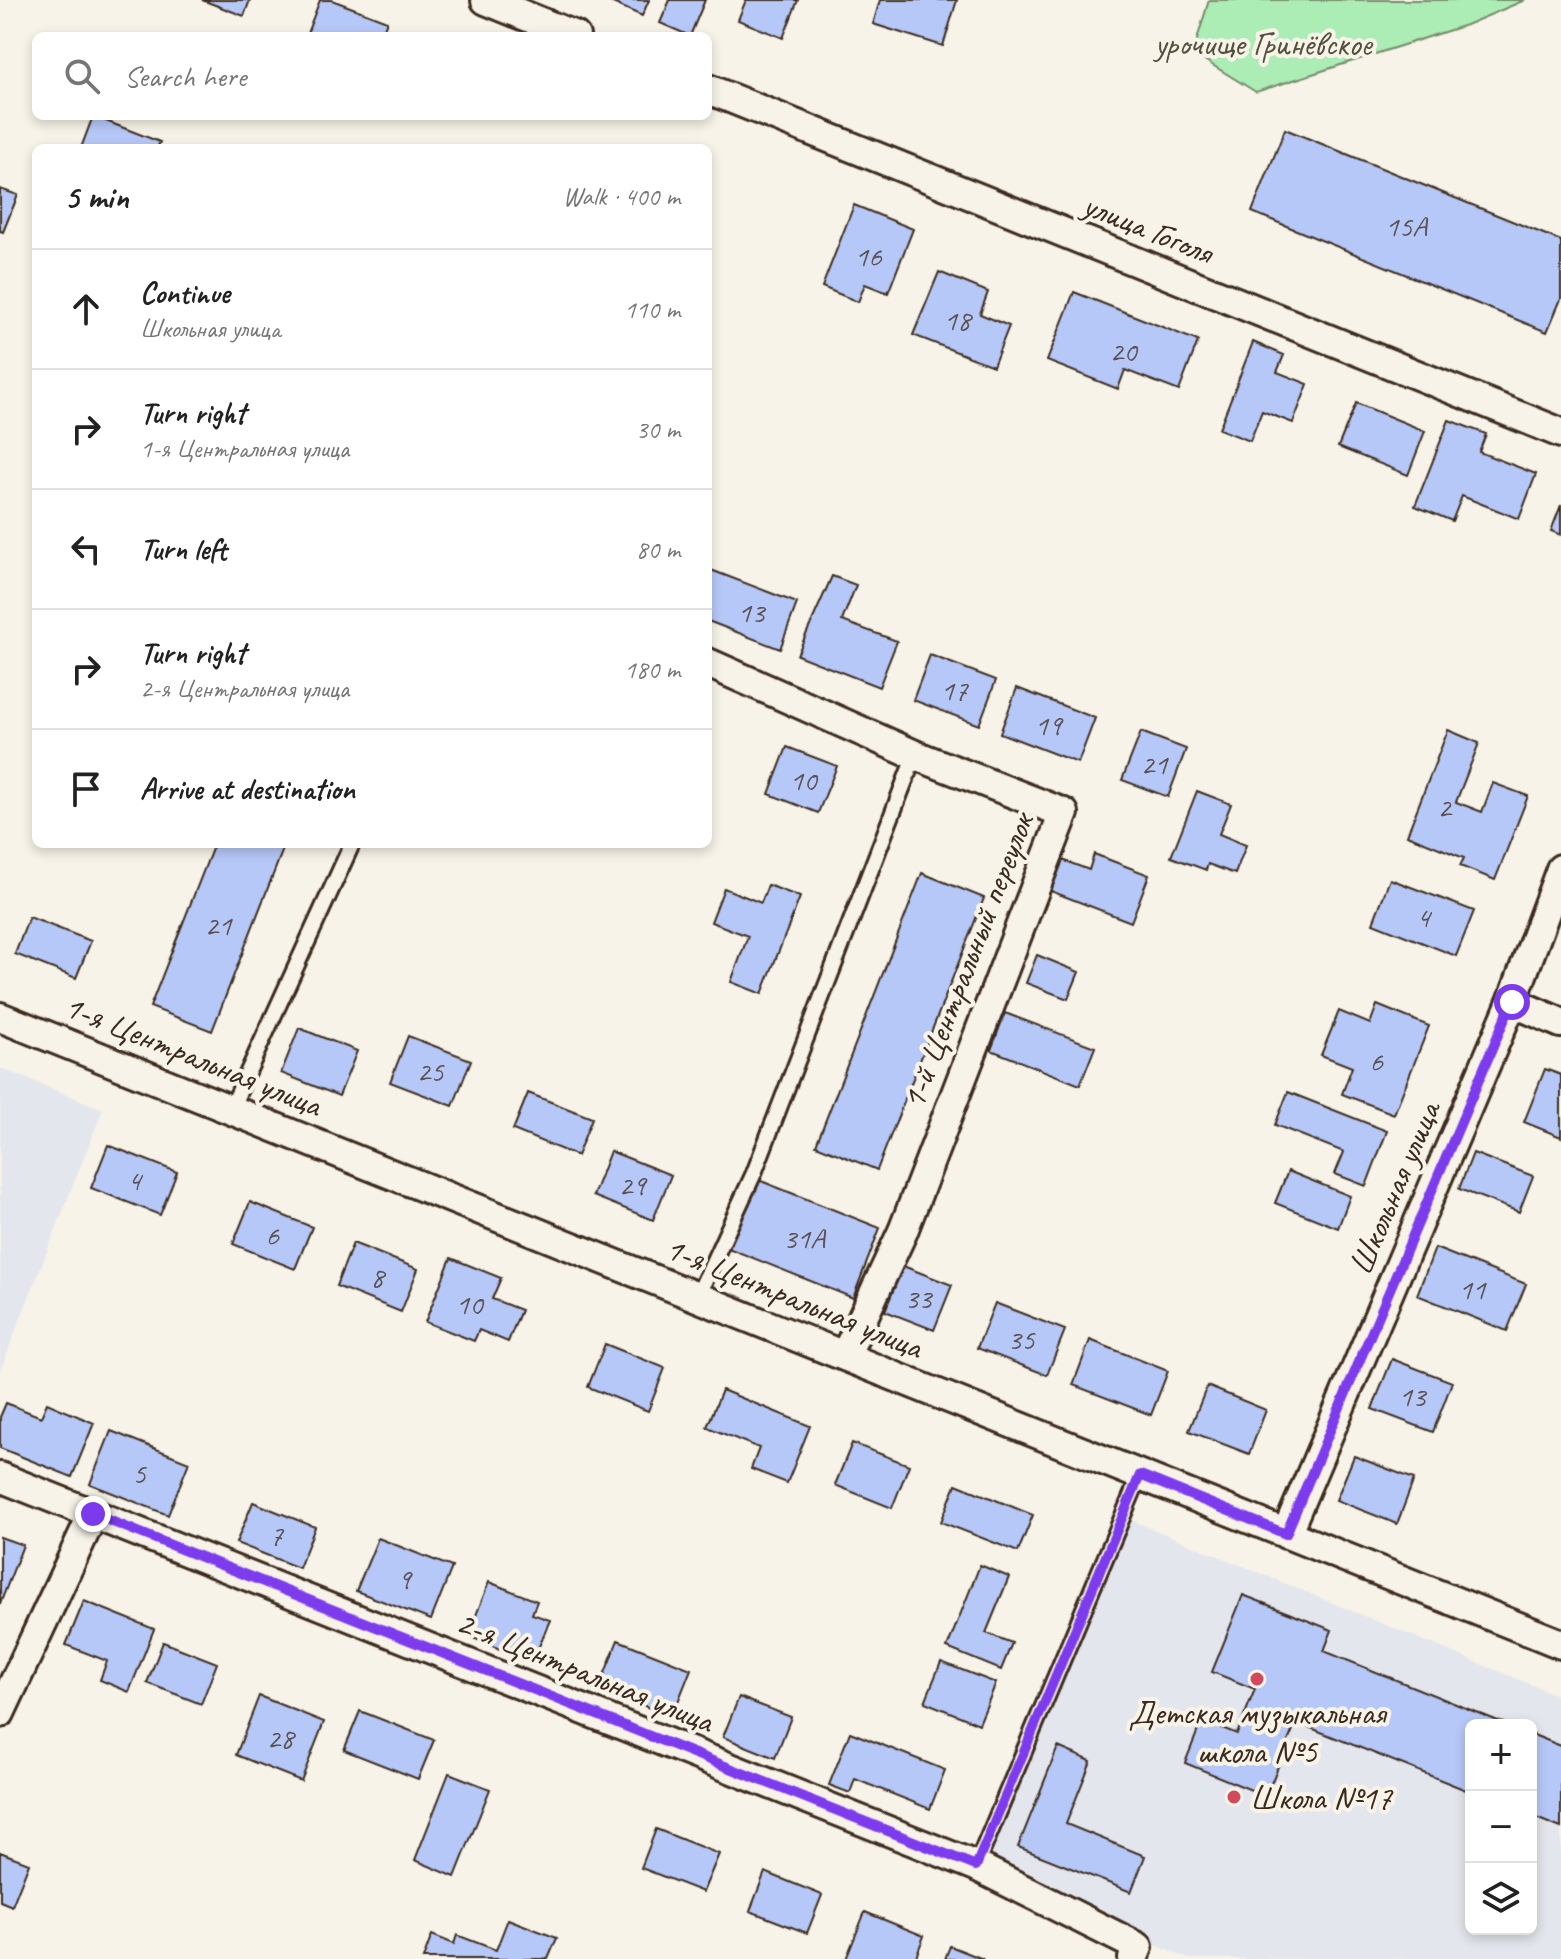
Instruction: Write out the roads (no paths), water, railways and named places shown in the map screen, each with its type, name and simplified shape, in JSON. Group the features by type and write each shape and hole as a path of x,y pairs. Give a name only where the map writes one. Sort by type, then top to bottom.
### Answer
{"street":[{"path":"486,0 565,32"},
{"name":"улица Гоголя","path":"712,91 1561,433"},
{"name":"1-й Центральный переулок","path":"712,665 915,755 1064,813 903,1231 845,1356"},
{"name":"Школьная улица","path":"1286,1534 1512,1002 1561,869"},
{"path":"1512,1002 1561,1023"},
{"name":"1-я Центральная улица","path":"0,1017 1561,1644"},
{"name":"2-я Центральная улица","path":"0,1477 976,1866 1136,1953"},
{"path":"0,1713 93,1514"}],"lane":[{"path":"697,1297 754,1173 915,755"},
{"path":"231,1109 350,848"},
{"path":"976,1866 1140,1475"}],"place":[{"name":"Детская музыкальная школа №5","path":"1257,1679"},
{"name":"Школа №17","path":"1234,1797"}],"park label":[{"name":"урочище Гринёвское","path":"1263,43"}]}
